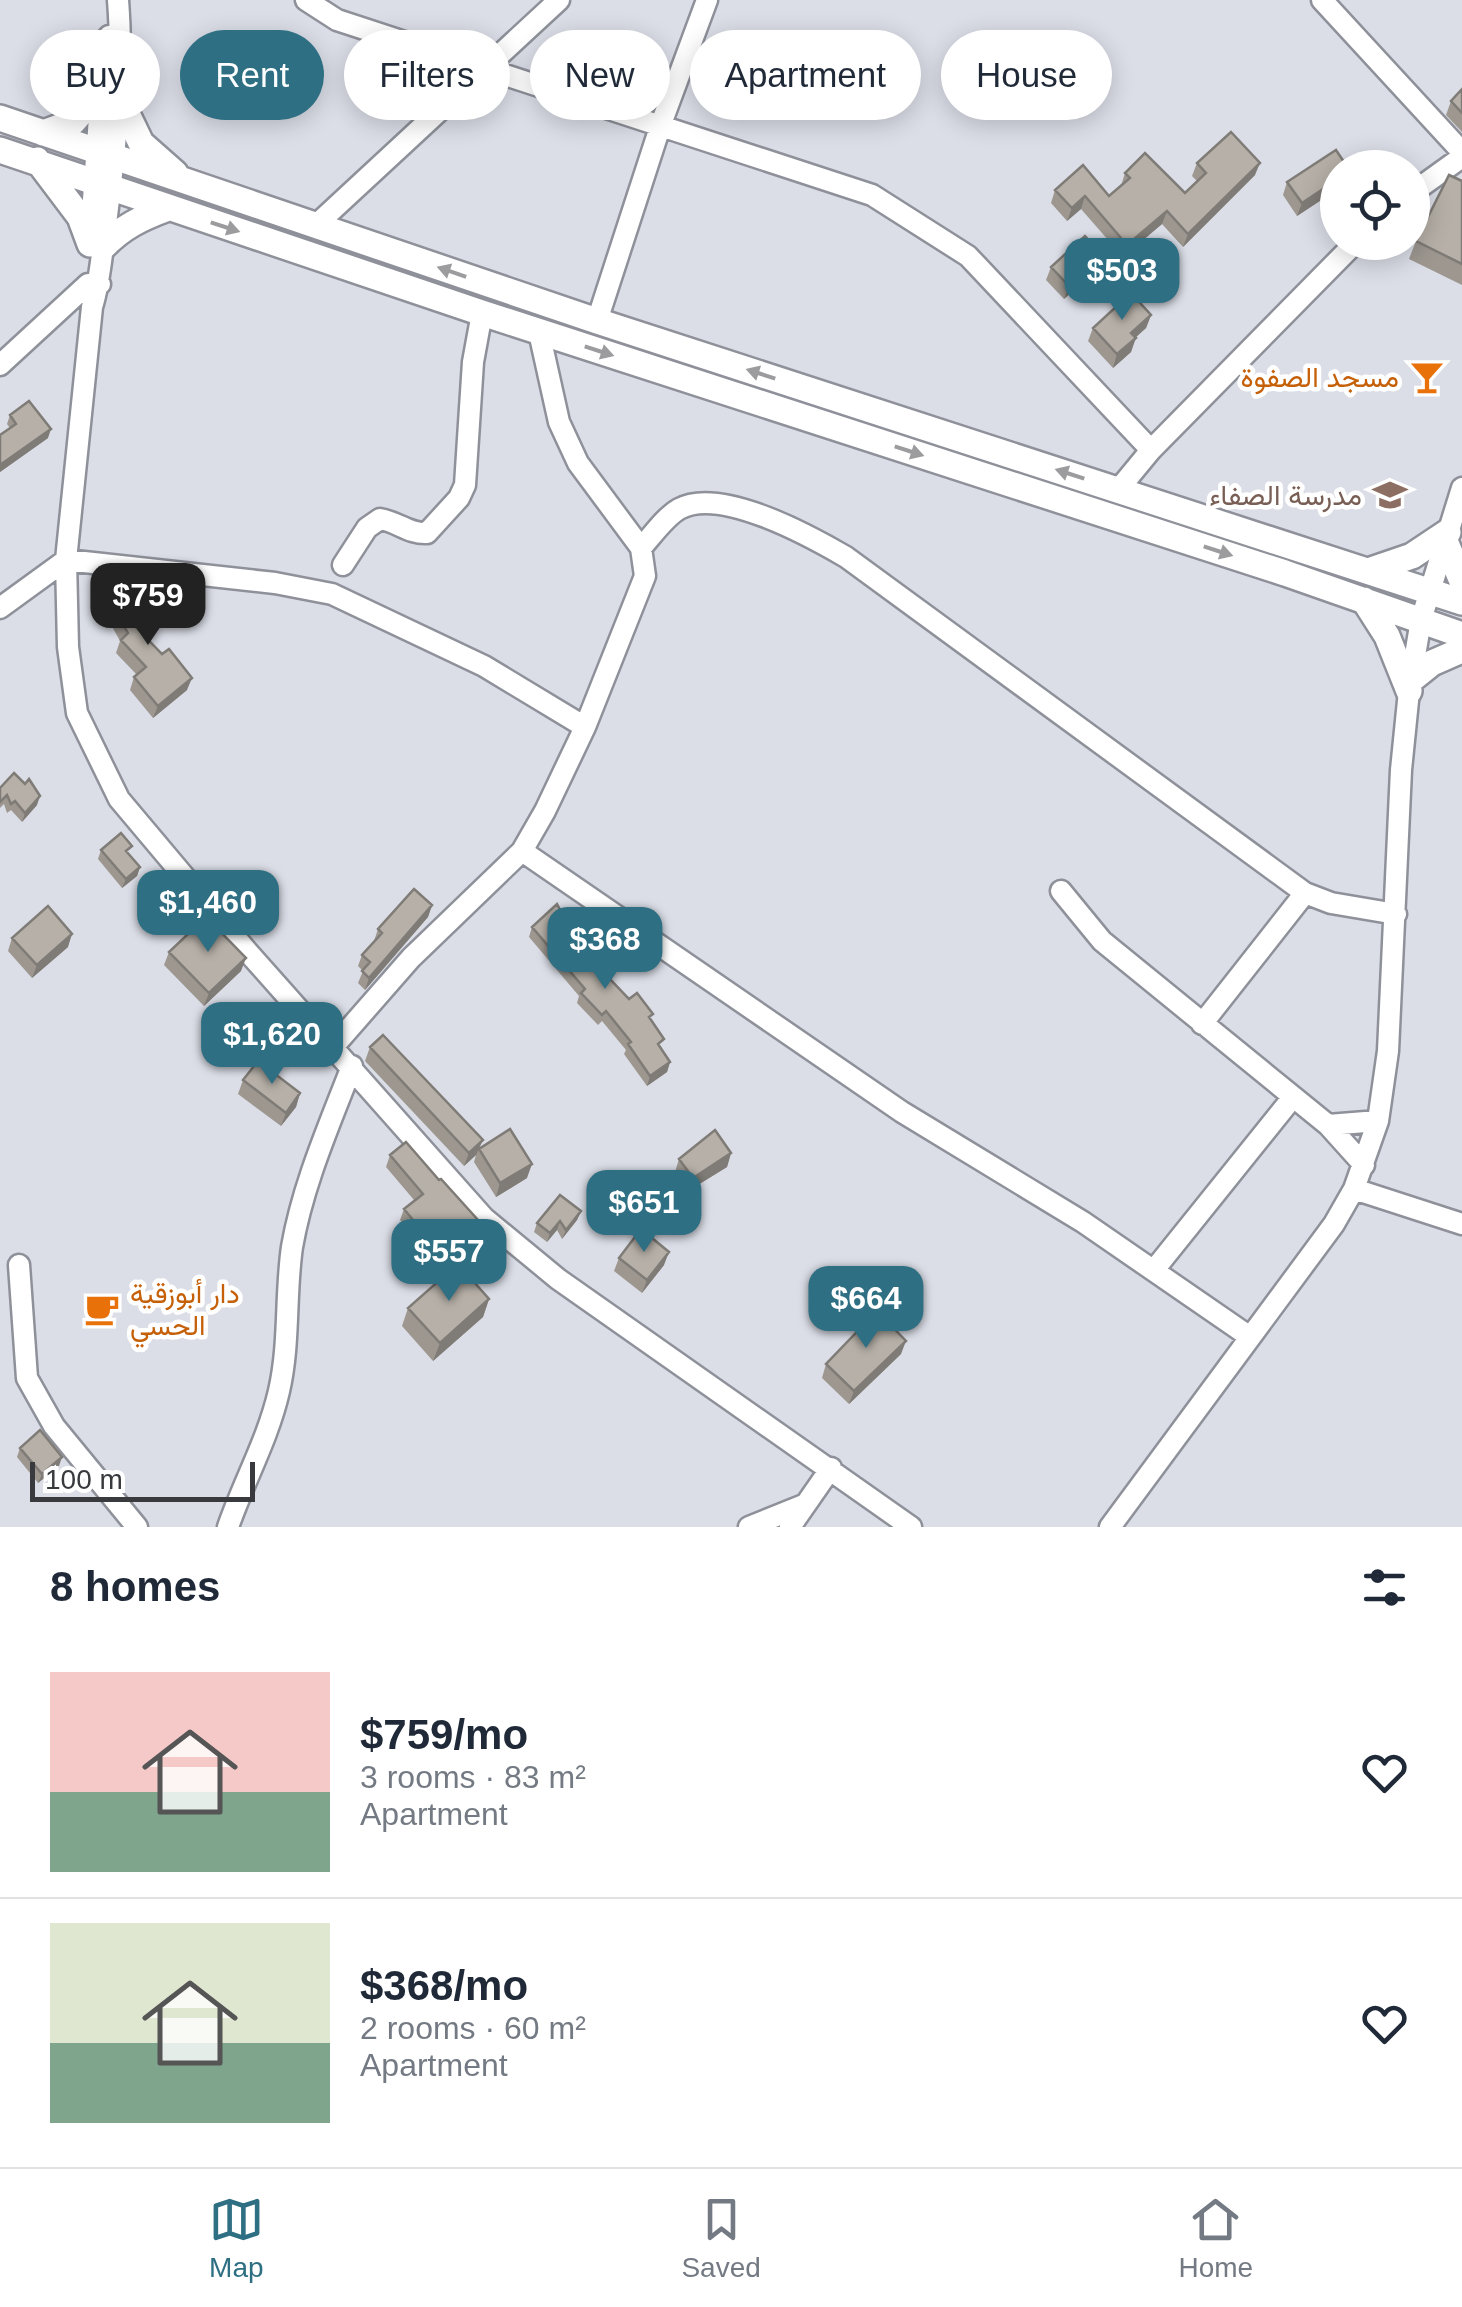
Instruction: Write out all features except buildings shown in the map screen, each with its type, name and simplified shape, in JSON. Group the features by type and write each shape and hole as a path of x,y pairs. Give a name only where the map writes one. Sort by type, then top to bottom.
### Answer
{"main road":[{"path":"0,118 596,320 1462,602"},
{"path":"42,133 74,120"},
{"path":"127,120 141,143 187,182"},
{"path":"0,150 539,332 1462,635"},
{"path":"36,160 80,217 96,246 128,225 168,208"},
{"path":"1368,571 1412,556 1446,536 1462,581"},
{"path":"1364,600 1411,685 1432,663 1462,650"}],"street":[{"path":"114,30 117,0"},
{"path":"306,0 337,20 368,30"},
{"path":"510,43 559,0"},
{"path":"596,320 661,124 708,0"},
{"path":"1322,0 1462,155 1430,179"},
{"path":"510,76 872,195 968,256 1150,450"},
{"path":"107,120 66,560 68,647 77,712 119,799 246,950 484,1218 558,1280 911,1527"},
{"path":"315,226 427,120"},
{"path":"1118,490 1150,450 1338,260"},
{"path":"0,365 94,284"},
{"path":"343,565 367,528 380,519 394,521 415,534 428,533 460,498 468,470 473,362 482,313"},
{"path":"334,1046 422,947 522,851 585,727 645,576 641,548 578,463 559,422 539,332"},
{"path":"1110,1527 1334,1224 1364,1165 1378,1121 1388,1051 1402,770 1420,620 1462,488"},
{"path":"641,548 678,509 703,502 752,512 798,529 846,557 1304,893 1331,903 1396,914"},
{"path":"0,608 66,560 275,582 332,594 484,666 585,727"},
{"path":"522,851 902,1112 1083,1222 1250,1337"},
{"path":"1061,891 1102,941 1328,1125 1364,1165"},
{"path":"1202,1024 1304,893"},
{"path":"228,1527 267,1434 279,1390 288,1344 292,1250 304,1190 352,1066"},
{"path":"1154,1270 1293,1097"},
{"path":"1328,1125 1378,1121"},
{"path":"1354,1189 1462,1224"},
{"path":"19,1264 26,1378 54,1426 137,1527"},
{"path":"790,1527 831,1468"},
{"path":"748,1527 806,1504"}],"place":[{"name":"مسجد الصفوة","path":"1427,377"},
{"name":"مدرسة الصفاء","path":"1390,495"},
{"name":"دار أبوزقية الحسي","path":"102,1309"}]}
